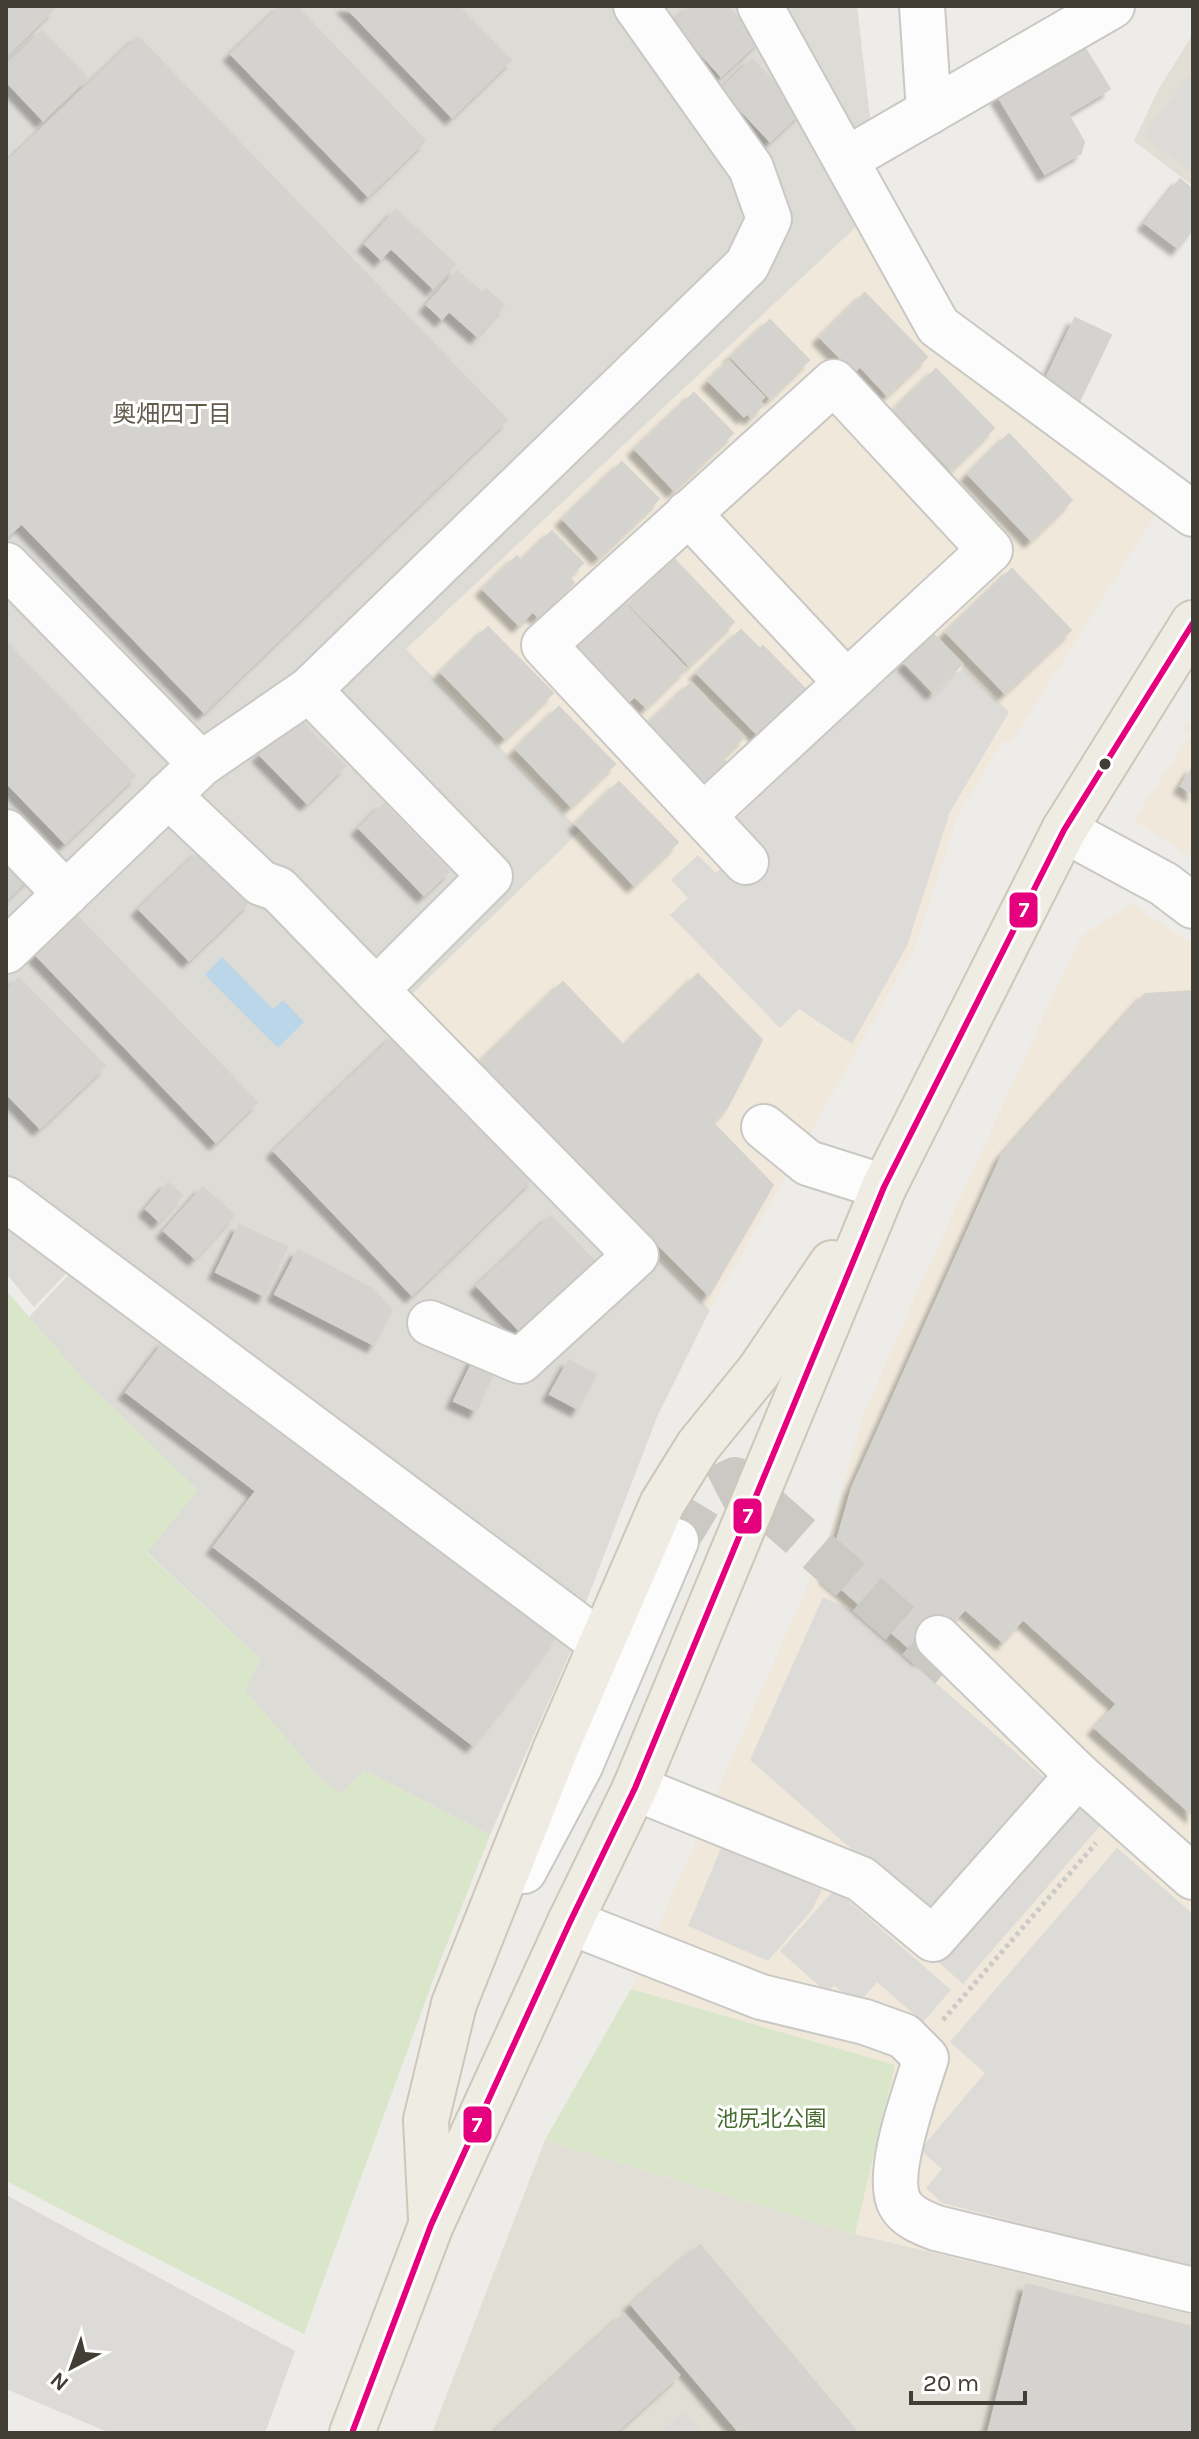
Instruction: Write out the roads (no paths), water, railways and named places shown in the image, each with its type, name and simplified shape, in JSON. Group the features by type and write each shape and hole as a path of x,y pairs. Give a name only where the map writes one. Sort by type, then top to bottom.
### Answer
{"main road":[{"path":"352,2433 431,2225 635,1788 884,1187 1064,830 1193,623"},
{"path":"431,2225 426,2120 454,2004 603,1639 662,1504 698,1446 759,1371 884,1187"}],"street":[{"path":"6,951 201,764 309,690 747,265 769,219 751,168 636,6"},
{"path":"760,6 938,326 1193,514"},
{"path":"922,6 929,112"},
{"path":"847,159 1112,6"},
{"path":"703,816 990,550 834,382 544,645 703,816 746,862"},
{"path":"688,513 846,682"},
{"path":"6,565 201,764"},
{"path":"309,690 490,876 376,990"},
{"path":"168,795 261,883 278,889 636,1255 520,1361 430,1323"},
{"path":"1064,830 1164,884 1193,906"},
{"path":"6,832 66,894"},
{"path":"764,1127 808,1163 884,1187"},
{"path":"6,1199 586,1632 603,1639"},
{"path":"454,2004 580,1766 676,1541"},
{"path":"938,1638 1078,1775 1193,1877"},
{"path":"635,1788 861,1879 933,1939 1078,1775"},
{"path":"570,1922 761,1997 865,2022 904,2036 926,2058 893,2181 900,2205 918,2221 1193,2290"}],"water":[{"path":"222,957 273,1009 283,1000 304,1022 278,1048 205,975"}],"tunnel":[{"path":"676,1541 704,1495 735,1479 961,1677"}],"district":[{"name":"奥畑四丁目","path":"172,414"}],"park label":[{"name":"池尻北公園","path":"771,2118"}]}
